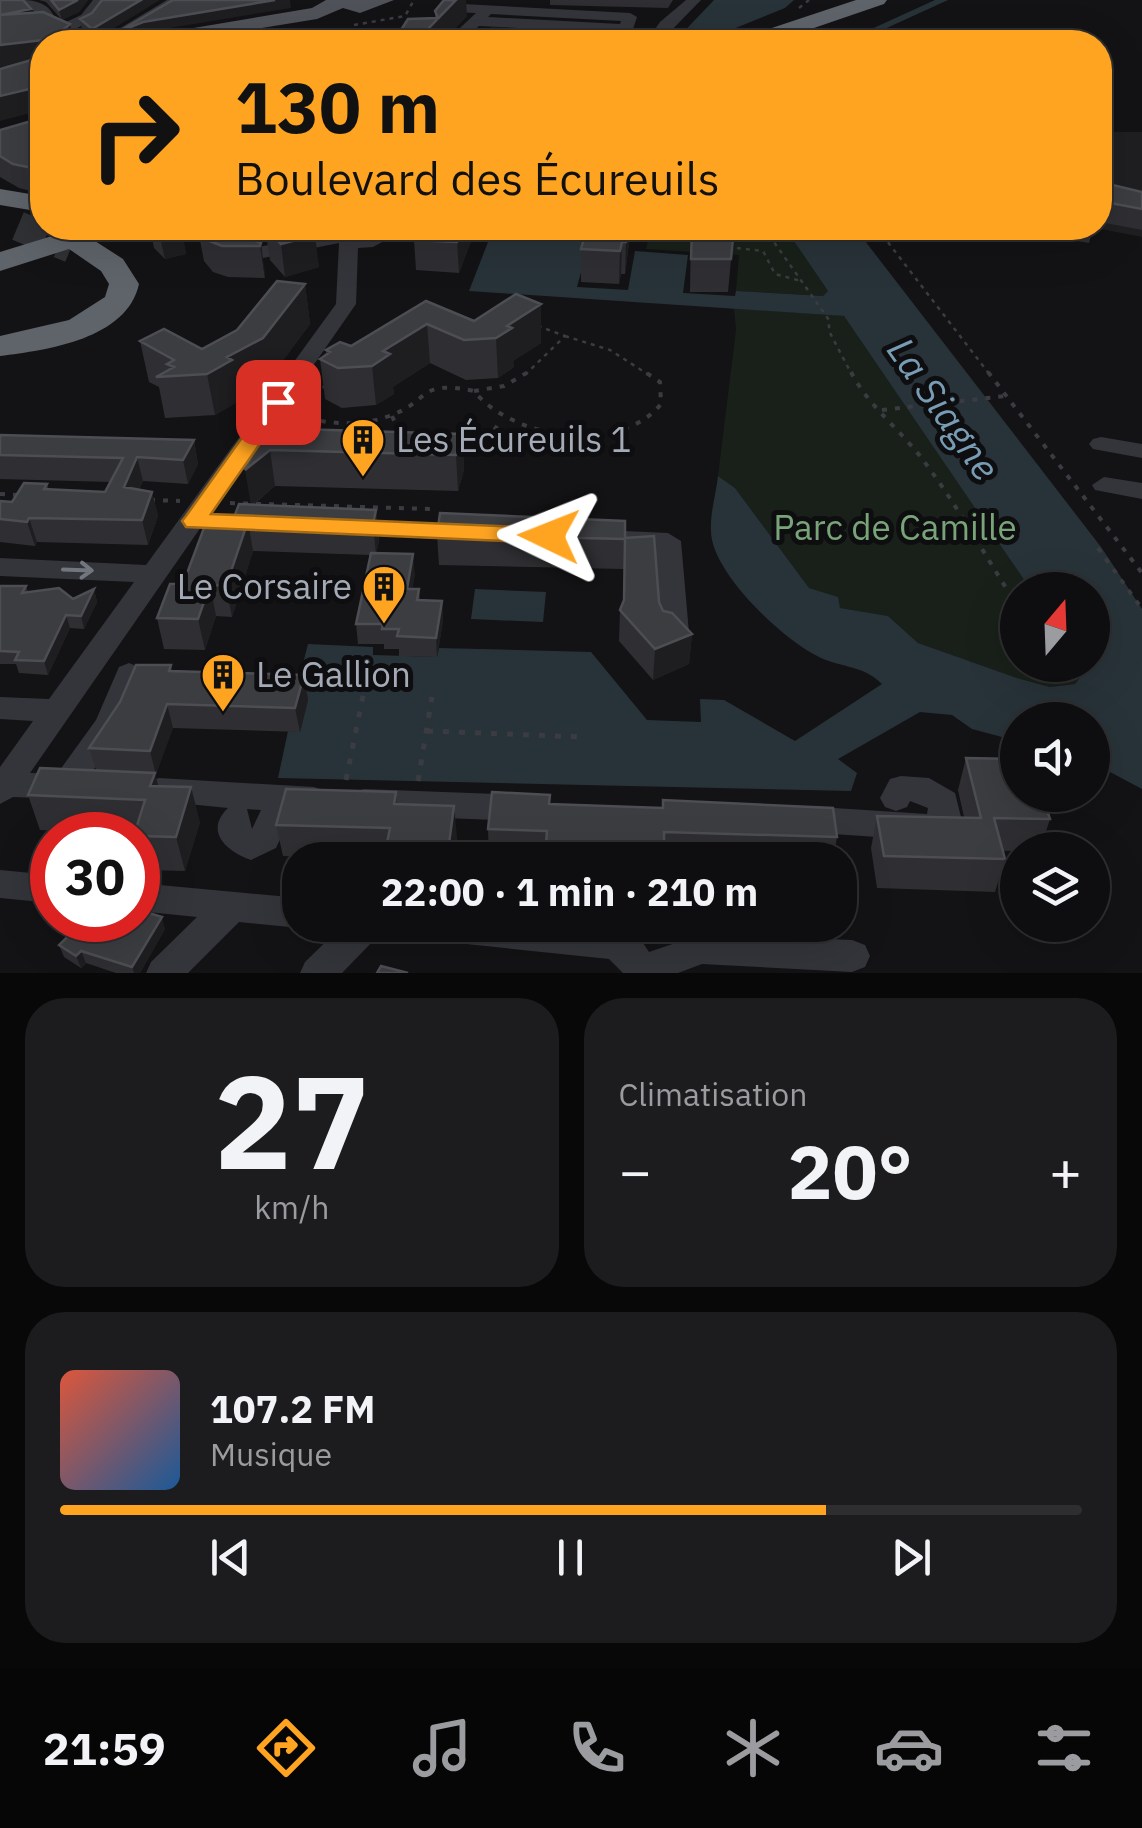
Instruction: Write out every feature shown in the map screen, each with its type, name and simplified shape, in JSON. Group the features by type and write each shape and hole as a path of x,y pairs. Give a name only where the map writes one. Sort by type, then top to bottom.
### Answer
{"highway":[{"path":"788,30 877,0"},
{"path":"822,30 904,0"},
{"path":"0,197 30,217"},
{"path":"0,253 30,236"},
{"path":"0,262 30,239"},
{"path":"0,342 54,338 86,326 120,300 126,285 117,265 70,240"}],"main road":[{"path":"249,30 374,6 385,0"}],"street":[{"path":"29,0 47,16 50,27"},
{"path":"50,27 86,18 100,0"},
{"path":"125,30 177,0"},
{"path":"661,30 694,0"},
{"path":"429,30 444,17 444,7 630,17 626,29 474,22"},
{"path":"465,30 488,9"},
{"path":"289,30 329,21 336,11"},
{"path":"392,27 397,24 422,28 419,30"},
{"path":"50,27 57,30"},
{"path":"234,242 248,255 324,240"},
{"path":"2,787 346,304 350,240"},
{"path":"348,284 357,260 373,240"},
{"path":"1101,444 1142,450"},
{"path":"1104,485 1142,492"},
{"path":"194,521 232,523"},
{"path":"311,526 490,534"},
{"path":"589,538 668,541 675,633"},
{"path":"0,567 157,574"},
{"path":"65,787 139,674 85,673"},
{"path":"0,708 58,711"},
{"path":"2,787 558,810"},
{"path":"778,818 922,827 934,826 945,817 944,802 929,791 901,788 896,798"},
{"path":"236,818 236,838 250,846 260,843 269,835 280,799"},
{"path":"0,884 30,887"},
{"path":"160,899 282,910"},
{"path":"164,973 232,906"},
{"path":"318,973 349,942"},
{"path":"594,942 614,944 628,951 642,972 702,949 852,956"}],"path":[{"path":"336,11 405,16 414,0"},
{"path":"772,240 829,320 829,331 862,392 923,460 1000,579"},
{"path":"885,240 1142,574"},
{"path":"724,247 763,251 775,274 801,281"},
{"path":"474,391 482,407 502,419 577,434 600,434 647,420 662,404 660,382 636,363 530,323"},
{"path":"336,378 315,394 307,411 312,419 333,424 392,416 430,388 504,389 523,380 565,336"},
{"path":"882,410 1005,396"},
{"path":"392,416 398,429 412,435"},
{"path":"460,443 489,438 502,419"},
{"path":"1098,548 1142,609"},
{"path":"346,780 366,681"},
{"path":"418,782 432,698"},
{"path":"427,732 584,737"}],"shaded area":[{"path":"1112,132 1142,132 1142,237 1112,231"}],"green space":[{"path":"491,27 548,30 489,30"},
{"path":"648,240 793,240 828,291 823,296 736,291 739,255 646,249"},
{"name":"Parc de Camille","path":"734,308 844,316 1019,572 1000,572 1000,672 918,643 888,616 840,608 837,597 809,588 735,488 718,476 736,330"},
{"path":"1032,682 1076,682 1075,684 1050,687"}],"water":[{"path":"714,0 794,0 785,8 731,30 685,30"},
{"name":"La Siagne","path":"489,240 590,240 577,287 628,290 635,251 688,255 683,293 735,296 736,291 823,296 828,291 793,240 864,240 1101,547 1142,609 1142,789 1110,772 1110,702 1000,702 1000,736 972,729 952,715 920,712 838,759 857,773 851,791 278,778 288,731 300,732 308,700 294,699 308,644 373,647 373,655 437,657 439,648 591,652 647,720 701,722 700,699 724,700 795,741 882,684 867,673 828,661 804,648 769,620 736,584 714,547 711,531 718,476 735,488 809,588 838,597 840,608 888,616 918,643 1000,672 1000,682 1032,682 1050,687 1110,682 1110,572 1019,572 844,316 469,291"},
{"path":"475,589 546,592 543,622 471,619"}],"building":[{"path":"0,0 23,0 31,9 0,15"},
{"path":"51,0 78,0 59,10"},
{"path":"102,0 141,0 92,29 80,19 92,13"},
{"path":"173,0 275,0 143,22 121,30"},
{"path":"444,0 456,0 427,30 401,30 408,19 438,18 435,11"},
{"path":"43,12 70,24 63,30 30,30 30,42 0,45 0,15"},
{"path":"30,60 30,89 0,96 0,69"},
{"path":"30,121 30,168 0,156 0,130"},
{"path":"1112,185 1142,192 1142,209 1112,203"},
{"path":"207,240 261,243 260,246 222,246"},
{"path":"584,240 626,240 620,251 581,249"},
{"path":"692,240 733,240 731,259 691,259"},
{"path":"277,281 305,284 263,338 227,357 232,360 207,374 156,377 174,367 167,364 174,360 140,341 164,329 202,349 237,330"},
{"path":"516,294 541,304 496,338 464,340 427,324 383,351 390,354 372,366 338,368 320,359 340,342 351,346 426,301 474,321"},
{"path":"264,428 462,434 456,455 270,450 245,470"},
{"path":"0,435 194,440 183,460 137,457 124,487 152,492 142,520 29,518 27,522 0,519 0,501 12,502 24,483 47,484 44,489 105,492 123,458 0,455"},
{"path":"239,504 376,510 373,524 248,521 226,586 210,585 198,619 157,618 170,584 183,584 207,520 233,520"},
{"path":"440,513 625,521 625,538 654,536 659,602 663,611 672,613 692,634 655,649 620,610 624,600 625,539 437,535"},
{"path":"371,553 413,554 407,589 419,589 417,600 442,601 436,638 397,636 399,629 382,629 383,624 356,624"},
{"path":"0,586 26,586 22,593 59,588 73,599 94,589 81,616 66,615 44,661 15,660 19,652 0,651"},
{"path":"136,665 171,665 169,671 304,675 295,708 167,704 150,751 89,748 120,702"},
{"path":"966,758 1000,759 1000,812 1048,812 1050,819 994,818 1000,859 884,856 877,816 981,818"},
{"path":"40,768 155,773 150,786 191,787 176,837 160,837 160,812 141,812 145,800 28,795"},
{"path":"286,789 396,792 394,804 454,806 449,842 387,842 390,828 276,825"},
{"path":"492,792 550,795 549,804 663,808 663,800 833,808 837,837 664,832 664,842 546,842 547,831 488,829"},
{"path":"147,942 132,967 81,951 76,956 59,945"},
{"path":"381,966 408,973 377,973"}],"waterway":[{"path":"875,30 943,0"}],"tunnel":[{"path":"18,226 30,231"},
{"path":"52,240 71,248"}],"place":[{"name":"Les Écureuils 1","path":"363,478"},
{"name":"Le Corsaire","path":"384,625"},
{"name":"Le Gallion","path":"223,713"}],"route":[{"path":"278,402 194,521 549,536"}]}
